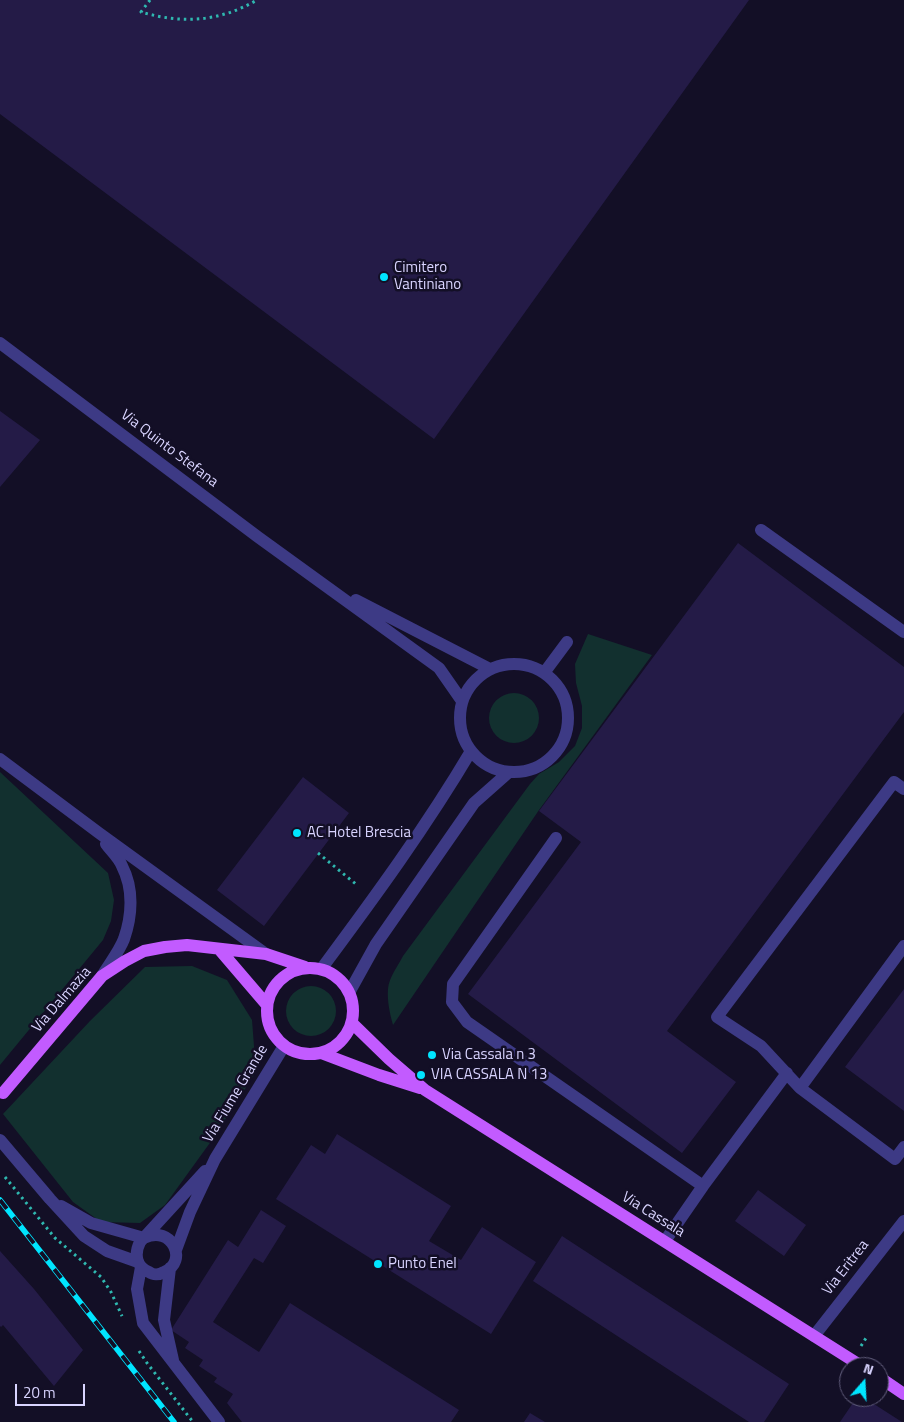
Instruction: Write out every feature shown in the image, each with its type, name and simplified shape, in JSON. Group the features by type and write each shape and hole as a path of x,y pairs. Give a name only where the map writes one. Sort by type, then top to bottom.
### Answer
{"main road":[{"name":"Via Dalmazia","path":"3,1093 102,976 144,951 186,945 266,954 305,967"},
{"path":"219,950 267,1005"},
{"path":"284,1046 274,1035 268,1021 267,1005 271,992 279,980 291,971 305,967 322,968 338,977 350,991 354,1007 352,1023 346,1036 335,1047 321,1053"},
{"name":"Via Cassala","path":"352,1023 389,1059 425,1090 847,1357"},
{"name":"Via Cassala","path":"284,1046 302,1054 321,1053 425,1090"},
{"path":"889,1384 904,1394"}],"street":[{"name":"Via Quinto Stefana","path":"0,343 258,537 439,668 462,700"},
{"path":"761,530 904,632"},
{"name":"Via Quinto Stefana","path":"319,580 490,669"},
{"path":"544,673 567,642"},
{"path":"504,664 518,664 544,673 557,685 565,701 568,718 565,736 556,752 543,764 526,770 508,772 498,770 478,759 470,751 462,735 459,718 462,700 473,682 490,669 504,664"},
{"path":"322,968 420,832 470,751"},
{"path":"0,759 99,834 266,954"},
{"path":"350,991 376,944 474,803 508,772"},
{"path":"904,789 894,782 717,1017 761,1046 800,1088 895,1159 904,1147"},
{"path":"99,834 122,866 129,885 131,900 130,918 124,940 102,976"},
{"path":"556,838 453,984 452,1002 467,1022 703,1186"},
{"path":"800,1088 904,946"},
{"name":"Via Fiume Grande","path":"176,1250 190,1212 215,1159 284,1046"},
{"path":"664,1241 787,1073"},
{"path":"0,1140 50,1200 84,1236 107,1251 140,1265 152,1274 159,1274 170,1268"},
{"name":"Via Fiume Grande","path":"144,1238 215,1159"},
{"path":"50,1200 91,1223 144,1238"},
{"name":"Via Eritrea","path":"814,1336 904,1221"},
{"path":"174,1365 164,1320 170,1268 176,1257 176,1250 173,1244 163,1235 150,1235 144,1238 137,1248 136,1255 140,1265 137,1289 143,1323 174,1365 218,1422"}],"path":[{"path":"150,0 141,12 191,20 225,14 241,9 257,0"},
{"path":"318,854 357,885"},
{"path":"0,1171 54,1238 101,1277 111,1292 125,1324"},
{"path":"137,1347 147,1363 193,1422"}],"green space":[{"path":"588,634 652,655 539,810 393,1025 388,1003 388,989 392,976 403,956 530,784 539,774 559,762 575,746 582,728 582,706 576,683 575,664"},
{"path":"509,693 519,693 532,700 539,713 539,723 532,736 519,743 509,743 500,739 493,732 489,723 489,713 493,704 500,697"},
{"path":"0,772 108,873 114,900 111,921 103,940 0,1065"},
{"path":"192,966 227,980 252,1020 256,1072 212,1140 165,1205 140,1223 101,1222 73,1202 3,1114 90,1021 145,967"},
{"path":"306,986 316,986 329,993 336,1006 336,1016 329,1029 316,1036 306,1036 297,1032 290,1025 286,1016 286,1006 290,997 297,990"}],"building":[{"name":"Cimitero Vantiniano","path":"0,0 749,0 434,439 0,114"},
{"path":"0,411 40,440 0,487"},
{"path":"738,543 904,667 904,712 667,1031 736,1082 682,1153 468,994 581,842 539,811"},
{"name":"AC Hotel Brescia","path":"303,777 349,813 264,926 217,890"},
{"path":"904,989 904,1111 845,1067"},
{"path":"337,1134 451,1206 429,1241 461,1260 482,1227 536,1262 491,1334 276,1199 311,1145 325,1154"},
{"path":"758,1190 806,1225 784,1256 735,1221"},
{"path":"261,1210 286,1226 263,1263 254,1258 213,1322 259,1352 290,1303 459,1410 451,1422 242,1422 227,1403 233,1394 214,1382 217,1378 199,1366 203,1360 185,1348 189,1342 171,1330 228,1240 238,1247"},
{"path":"562,1236 789,1384 764,1422 749,1422 533,1281"},
{"path":"0,1251 34,1289 83,1350 54,1386 3,1325 0,1326"},
{"path":"850,1407 879,1407 902,1422 840,1422"},
{"path":"530,1413 545,1422 524,1422"}],"railway":[{"path":"0,1200 174,1422"}],"place":[{"name":"Cimitero Vantiniano","path":"384,277"},
{"name":"AC Hotel Brescia","path":"297,833"},
{"name":"Via Cassala n 3","path":"432,1055"},
{"name":"VIA CASSALA N 13","path":"421,1075"},
{"name":"Punto Enel","path":"378,1264"}]}
